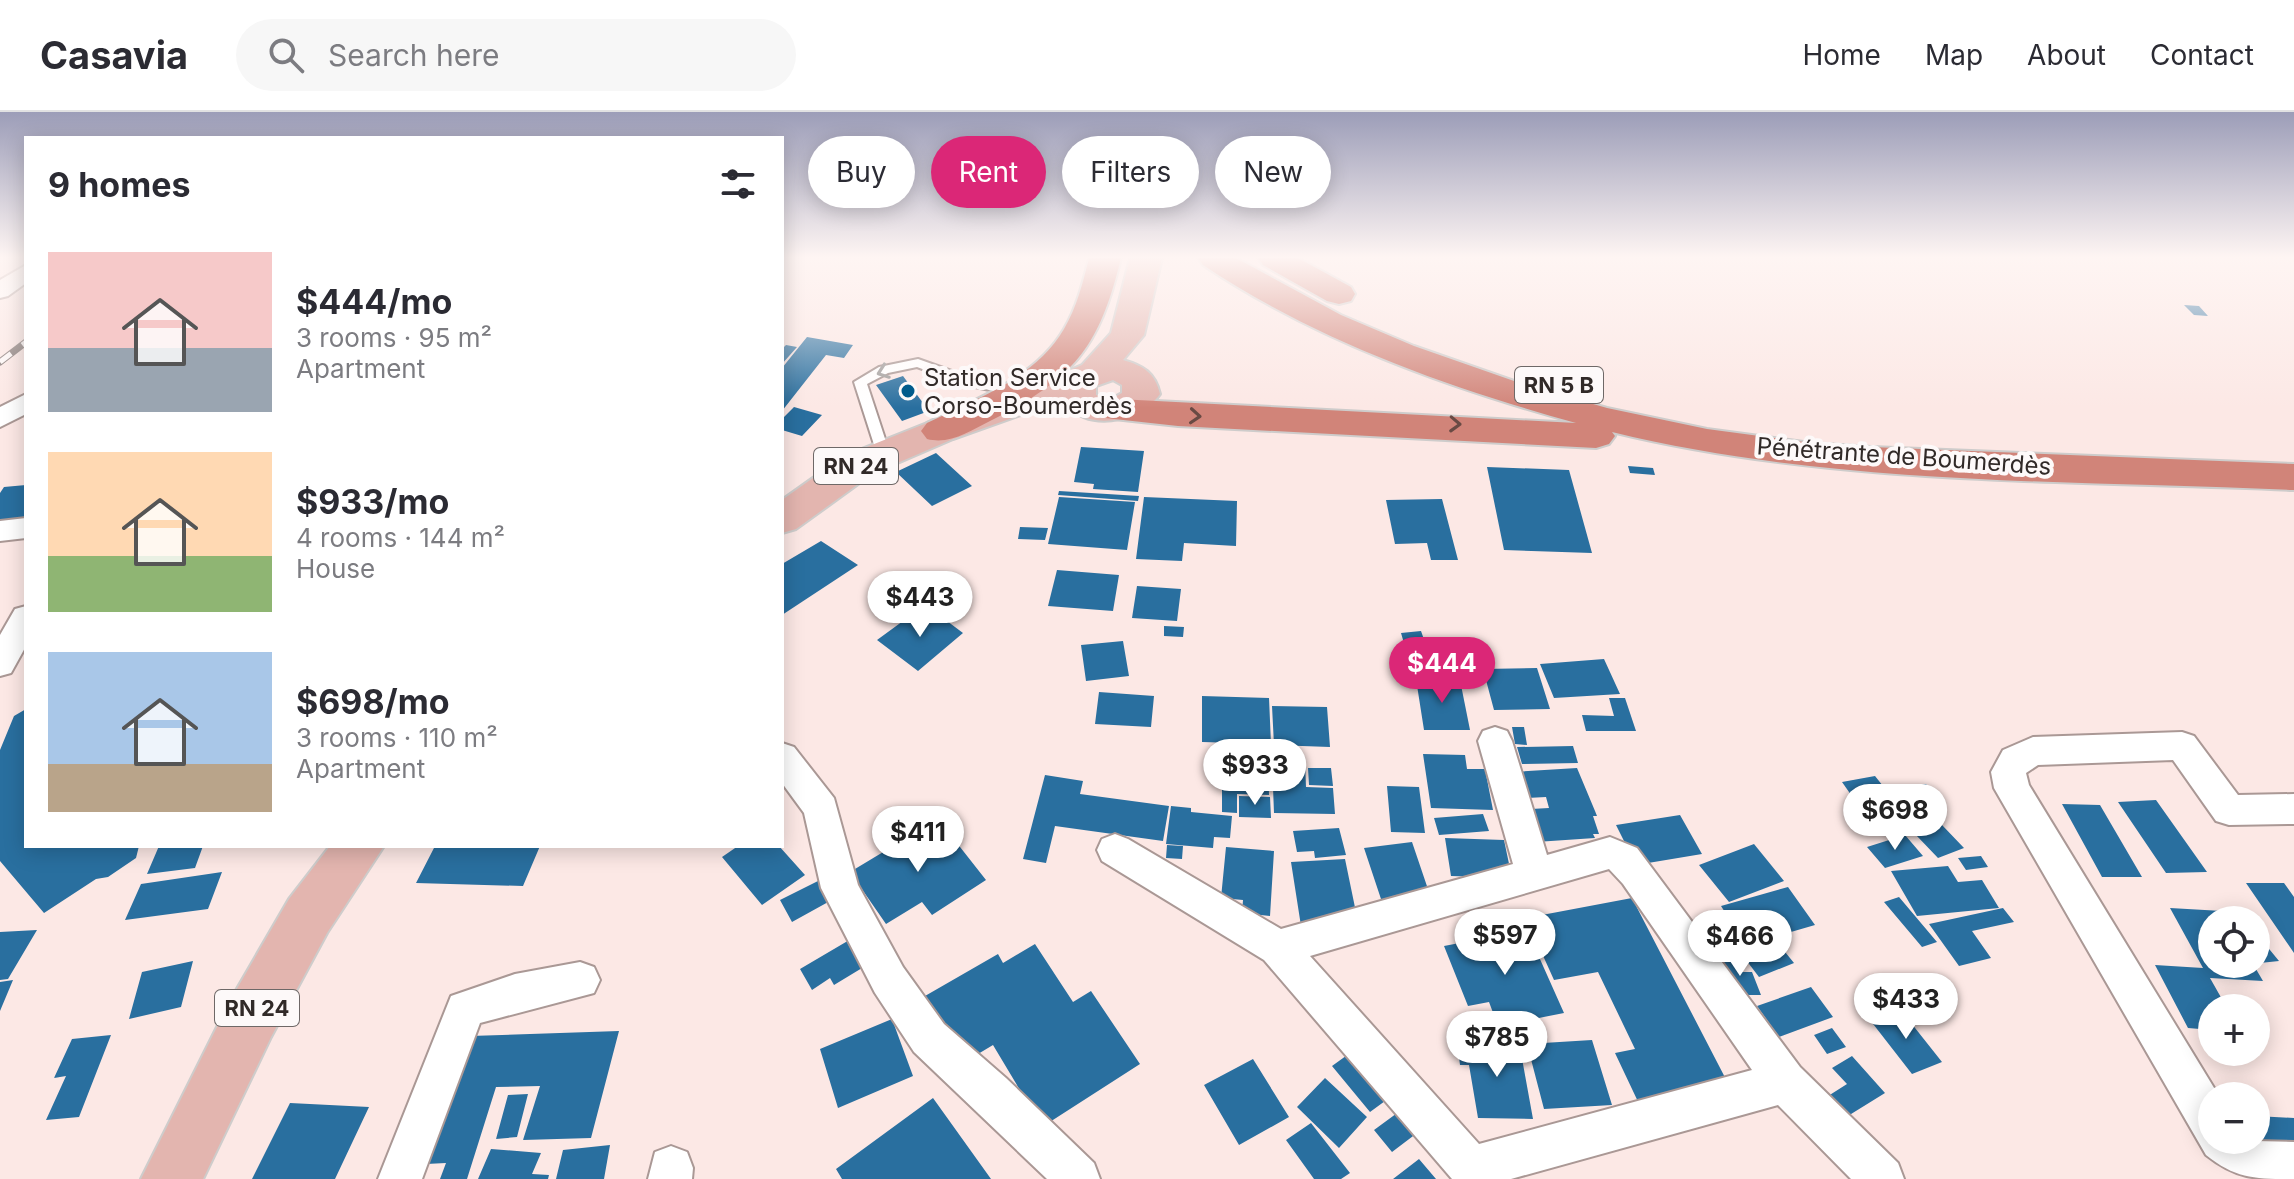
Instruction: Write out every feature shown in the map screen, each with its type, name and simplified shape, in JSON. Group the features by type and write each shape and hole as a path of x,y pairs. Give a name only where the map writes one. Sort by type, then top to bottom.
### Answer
{"highway":[{"path":"1027,394 1064,358 1091,308"},
{"name":"Pénétrante de Boumerdès","path":"1301,308 1353,333 1495,387 1679,435 1809,454 2294,477"},
{"name":"Pénétrante de Boumerdès","path":"1349,308 1497,369 1608,399 1811,431 1893,437 2294,451"},
{"path":"1368,308 1497,369"},
{"path":"1111,394 1201,417 1478,425 1809,454"}],"main road":[{"path":"1111,394 1134,308"},
{"path":"1111,394 1127,335"},
{"path":"940,431 1027,394 1111,394"},
{"path":"940,431 1111,394"},
{"name":"RN 24","path":"784,518 858,465 940,431"},
{"name":"RN 24","path":"171,1179 251,1018 308,916 358,848"}],"street":[{"path":"0,419 24,403"},
{"path":"0,531 24,528"},
{"path":"1495,741 1535,875"},
{"path":"2198,1101 2012,788 2008,772 2015,760 2033,751 2182,746 2229,810 2294,809"},
{"path":"784,760 821,808 840,888 889,980 929,1038 991,1093 1078,1179"},
{"path":"1115,850 1278,948 1476,1174 1785,1082"},
{"path":"1278,948 1610,853 1624,859 1785,1082 1882,1179"},
{"path":"400,1179 465,1009 515,993 580,980"},
{"path":"2236,1154 2258,1165 2294,1164"}],"lane":[{"path":"883,454 860,382 884,370 918,363 971,382 1027,394"}],"building":[{"path":"2187,308 2201,308 2208,316 2194,315"},
{"path":"807,337 853,345 844,358 826,355 784,408 784,366"},
{"path":"784,347 797,347 784,362"},
{"path":"903,376 929,411 902,421 876,385"},
{"path":"794,407 822,415 802,436 784,431 784,417"},
{"path":"1081,447 1144,451 1138,492 1093,489 1094,484 1074,482"},
{"path":"936,453 972,486 932,506 896,472"},
{"path":"1628,466 1653,468 1655,475 1630,473"},
{"path":"1487,467 1569,470 1592,553 1504,550"},
{"path":"24,485 24,521 0,524 0,493 4,487"},
{"path":"1059,491 1139,496 1138,501 1058,495"},
{"path":"1059,497 1135,502 1127,550 1048,544"},
{"path":"1144,497 1237,501 1236,546 1184,543 1182,561 1136,559"},
{"path":"1442,499 1458,560 1431,560 1427,543 1395,544 1386,500"},
{"path":"1020,527 1048,528 1045,540 1018,539"},
{"path":"821,541 858,565 784,614 784,563"},
{"path":"1057,570 1119,575 1113,611 1048,606"},
{"path":"1137,586 1181,589 1177,621 1132,618"},
{"path":"914,613 929,623 939,615 963,633 918,671 877,640"},
{"path":"1164,626 1184,627 1183,637 1164,636"},
{"path":"1421,631 1427,648 1406,650 1401,633"},
{"path":"1123,641 1129,676 1086,681 1081,645"},
{"path":"1406,651 1441,652 1445,678 1410,676"},
{"path":"1604,659 1620,694 1554,698 1540,664"},
{"path":"1537,668 1550,709 1494,710 1483,669"},
{"path":"1416,679 1460,680 1470,730 1424,730"},
{"path":"1099,692 1154,696 1151,727 1095,724"},
{"path":"1202,696 1269,698 1271,744 1202,742"},
{"path":"1609,698 1625,698 1636,731 1586,731 1582,715 1614,716"},
{"path":"1272,706 1327,707 1330,747 1274,745"},
{"path":"24,710 24,848 138,848 136,858 108,877 96,879 44,913 0,861 0,750 14,716"},
{"path":"1512,727 1524,727 1527,745 1515,744"},
{"path":"1573,746 1578,763 1522,764 1517,747"},
{"path":"1423,754 1465,755 1467,769 1485,769 1493,810 1431,808"},
{"path":"1272,761 1305,762 1306,787 1333,788 1335,814 1274,813"},
{"path":"1222,762 1268,763 1269,795 1237,794 1237,813 1222,812"},
{"path":"1308,768 1331,768 1333,786 1309,785"},
{"path":"1577,768 1597,816 1593,816 1599,834 1593,834 1595,838 1536,842 1531,809 1549,808 1546,797 1527,798 1514,772"},
{"path":"1045,775 1083,781 1080,794 1169,806 1163,841 1055,826 1046,863 1023,859"},
{"path":"1875,776 1887,791 1926,784 1945,807 1870,822 1842,782"},
{"path":"1387,786 1419,787 1425,833 1391,832"},
{"path":"1239,796 1270,797 1271,818 1239,817"},
{"path":"2156,800 2207,872 2166,873 2118,802"},
{"path":"2062,804 2100,805 2142,877 2102,877"},
{"path":"1171,806 1191,808 1191,812 1232,816 1230,838 1214,837 1213,848 1166,844"},
{"path":"1483,814 1489,831 1439,835 1434,818"},
{"path":"1680,815 1702,854 1636,865 1616,825"},
{"path":"938,819 986,880 932,915 922,902 886,924 850,872"},
{"path":"1942,825 1964,848 1938,858 1916,835"},
{"path":"1339,828 1346,855 1315,858 1314,851 1297,852 1293,831"},
{"path":"1905,835 1923,856 1885,868 1867,847"},
{"path":"1445,838 1504,840 1512,878 1451,876"},
{"path":"1412,842 1431,898 1383,905 1364,848"},
{"path":"1754,844 1784,881 1729,902 1699,865"},
{"path":"1167,845 1183,846 1182,859 1166,858"},
{"path":"1226,847 1274,851 1270,916 1242,913 1243,900 1221,898"},
{"path":"158,848 202,848 195,868 147,874"},
{"path":"434,848 539,848 523,886 416,883"},
{"path":"735,848 781,848 805,875 762,905 722,857"},
{"path":"1981,856 1988,867 1966,870 1958,858"},
{"path":"1345,859 1358,922 1301,926 1291,862"},
{"path":"1948,866 1958,882 1982,880 1999,908 1917,916 1891,871"},
{"path":"222,872 208,909 125,920 141,884"},
{"path":"818,881 830,901 792,922 780,900"},
{"path":"2246,883 2284,883 2294,897 2294,953 2270,918 2270,906 2262,906"},
{"path":"1788,887 1815,925 1746,945 1721,906"},
{"path":"1899,897 1937,942 1922,947 1884,902"},
{"path":"1632,898 1731,1089 1641,1108 1615,1053 1635,1049 1598,972 1554,980 1526,918"},
{"path":"2003,908 2014,922 1972,931 1991,958 1959,966 1929,924"},
{"path":"2170,908 2198,910 2198,959"},
{"path":"37,930 8,979 0,980 0,932"},
{"path":"1527,930 1564,1013 1498,1026 1489,1002 1468,1006 1444,946"},
{"path":"851,939 867,965 834,985 830,978 812,990 800,969"},
{"path":"1777,942 1794,963 1759,977 1743,956"},
{"path":"1035,944 1073,1002 1091,991 1140,1064 1042,1127 993,1045 963,1063 925,996 998,954 1003,963"},
{"path":"2270,950 2279,961 2270,962"},
{"path":"1733,955 1739,972 1752,972 1761,995 1735,995 1721,956"},
{"path":"193,961 181,1007 129,1019 142,972"},
{"path":"2155,965 2198,968 2198,978 2210,978 2219,994 2198,994 2198,1029 2188,1028"},
{"path":"2210,978 2261,978 2263,981"},
{"path":"13,980 0,1011 0,982"},
{"path":"1811,987 1833,1017 1779,1037 1757,1006"},
{"path":"1900,1009 1942,1062 1912,1074 1870,1020"},
{"path":"892,1019 913,1076 838,1108 820,1049"},
{"path":"1832,1028 1846,1047 1827,1054 1814,1035"},
{"path":"619,1031 591,1138 523,1140 540,1086 496,1087 467,1179 440,1179 446,1163 426,1164 470,1036"},
{"path":"111,1035 79,1117 46,1120 66,1076 54,1078 72,1039"},
{"path":"1592,1040 1612,1105 1544,1109 1527,1044"},
{"path":"1457,1041 1519,1042 1533,1119 1478,1118 1469,1065 1460,1065"},
{"path":"1357,1048 1396,1093 1370,1112 1332,1066"},
{"path":"1852,1056 1885,1093 1843,1119 1825,1098 1847,1084 1832,1068"},
{"path":"1253,1059 1289,1117 1239,1145 1204,1085"},
{"path":"1325,1078 1367,1117 1339,1148 1297,1107"},
{"path":"528,1094 517,1137 496,1139 508,1095"},
{"path":"933,1098 991,1179 842,1179 836,1169"},
{"path":"290,1103 369,1107 335,1179 252,1179"},
{"path":"1404,1108 1421,1130 1392,1152 1374,1130"},
{"path":"2270,1117 2294,1118 2294,1155 2270,1154"},
{"path":"1311,1123 1350,1173 1341,1179 1314,1179 1286,1140"},
{"path":"610,1145 604,1179 556,1179 563,1150"},
{"path":"491,1149 541,1153 532,1174 549,1175 548,1179 478,1179"},
{"path":"1419,1159 1436,1179 1393,1179"}],"railway":[{"path":"0,362 24,344"}],"place":[{"name":"Station Service Corso-Boumerdès","path":"908,391"}]}
